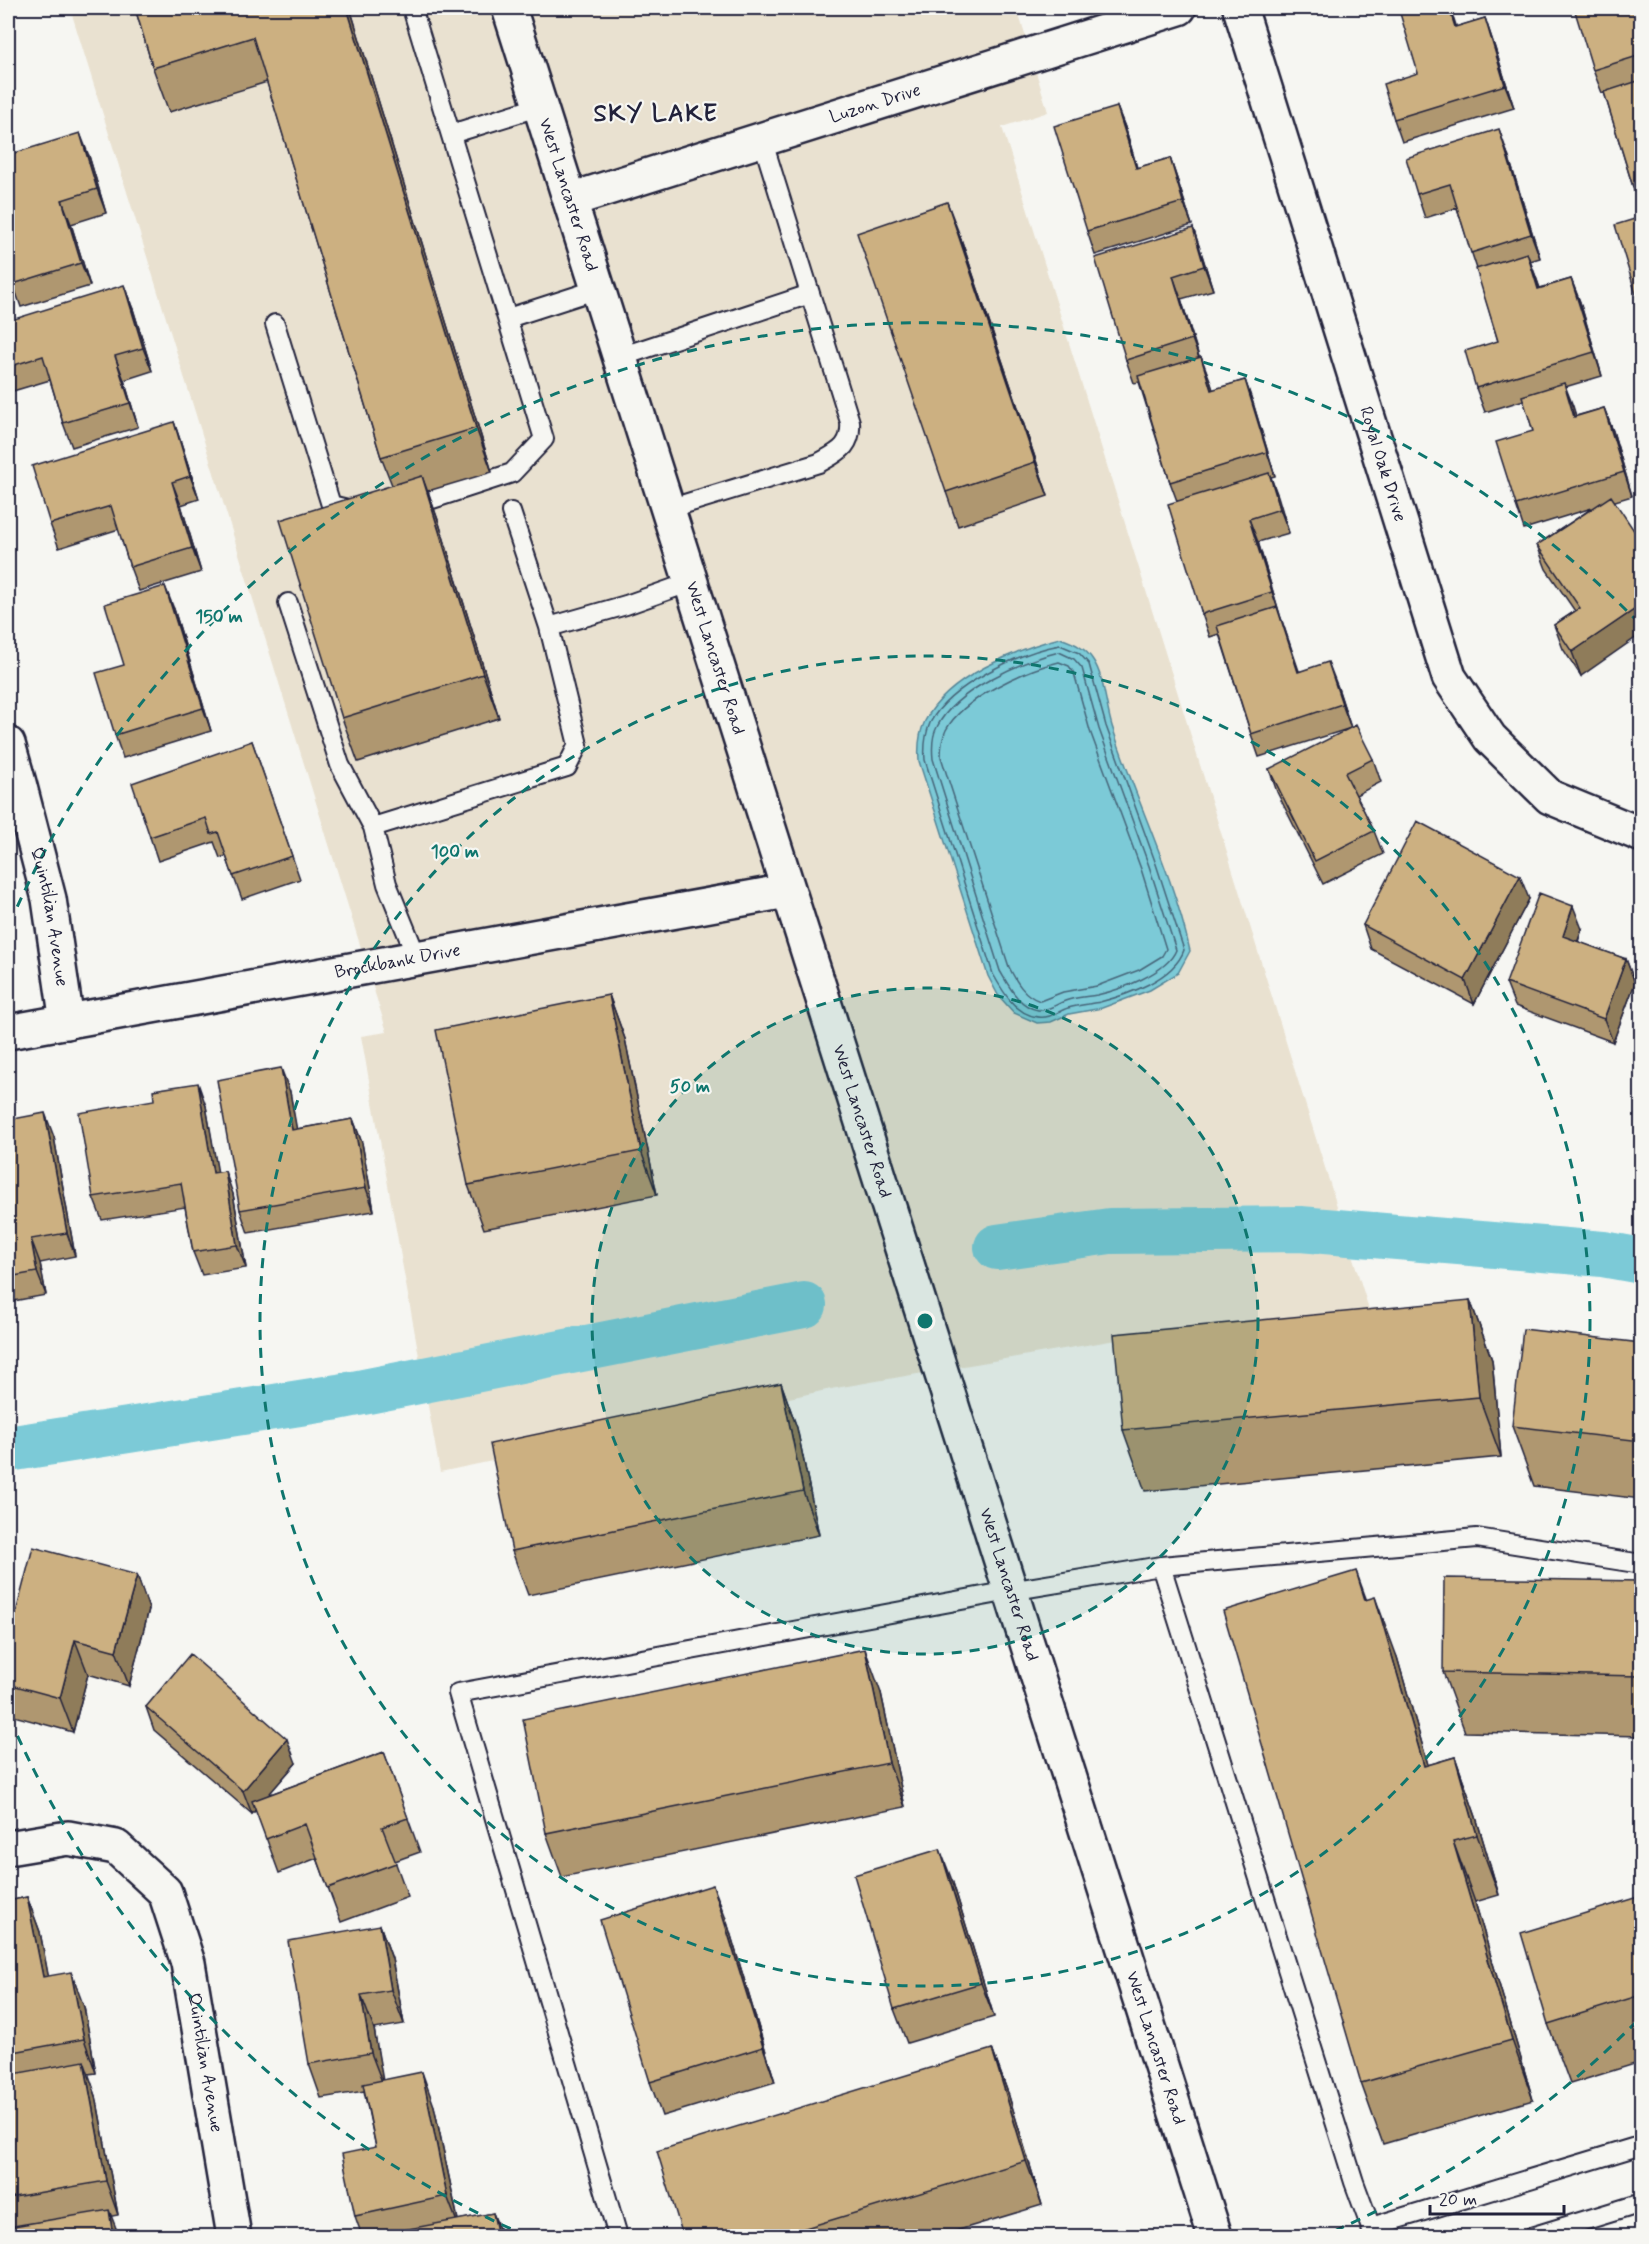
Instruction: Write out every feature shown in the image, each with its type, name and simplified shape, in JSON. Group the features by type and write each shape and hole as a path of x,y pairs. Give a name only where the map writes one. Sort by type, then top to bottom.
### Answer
{"street":[{"name":"West Lancaster Road","path":"509,8 1215,2236"},
{"name":"Luzon Drive","path":"570,200 1179,8"},
{"name":"Royal Oak Drive","path":"1240,8 1449,677 1490,738 1550,797 1641,835"},
{"name":"Quintilian Avenue","path":"8,744 49,899 67,1022"},
{"name":"Brockbank Drive","path":"8,1032 787,891"},
{"name":"Quintilian Avenue","path":"8,1848 68,1838 116,1847 165,1892 188,1963 234,2236"}],"lane":[{"path":"391,512 512,473 544,439 412,8"},
{"path":"451,134 541,106"},
{"path":"668,509 819,463 841,450 851,435 850,422 762,139"},
{"path":"508,318 598,289"},
{"path":"620,357 810,294"},
{"path":"275,324 331,505 370,513"},
{"path":"373,827 567,766 579,744 549,627 511,512"},
{"path":"549,627 626,605 691,582"},
{"path":"288,603 340,765 373,827 387,884 417,958"},
{"path":"618,2236 458,1693 1010,1591 1161,1566 1478,1538 1641,1564"},
{"path":"1161,1566 1354,2182 1372,2232 1641,2145"},
{"path":"1534,2236 1641,2203"}],"shaded area":[{"path":"70,8 1017,8 1048,112 1002,127 1372,1319 1251,1323 1110,1341 836,1388 440,1472 361,1036 387,1032"}],"water":[{"path":"1060,638 1082,649 1097,667 1112,726 1174,893 1190,951 1178,973 1150,990 1102,1008 1069,1014 1051,1022 1037,1023 1014,1013 998,995 988,976 919,761 919,746 925,721 949,691 1004,658"}],"building":[{"path":"135,8 347,8 476,428 381,457 253,37 153,68"},
{"path":"1449,8 1455,27 1485,18 1505,85 1394,119 1383,84 1418,73 1399,10"},
{"path":"1574,8 1641,8 1641,55 1593,70"},
{"path":"1641,80 1641,199 1637,200 1604,92"},
{"path":"1117,107 1136,168 1170,158 1183,202 1087,231 1054,126"},
{"path":"1499,129 1531,234 1471,253 1450,184 1417,194 1406,158"},
{"path":"80,133 97,189 62,200 81,263 13,284 8,266 8,155"},
{"path":"947,202 1035,462 946,492 857,233"},
{"path":"1641,217 1641,311 1615,225"},
{"path":"1193,228 1204,266 1173,276 1192,339 1126,360 1095,258"},
{"path":"1527,253 1538,289 1571,279 1594,352 1476,388 1465,351 1498,341 1476,269"},
{"path":"124,285 143,348 115,356 130,403 63,423 43,356 8,367 8,321"},
{"path":"1201,357 1211,390 1245,380 1267,452 1170,482 1138,376"},
{"path":"1564,383 1574,417 1604,408 1624,472 1516,505 1496,442 1533,431 1522,396"},
{"path":"174,422 190,476 172,482 192,548 130,567 111,506 50,524 32,466"},
{"path":"1269,473 1280,509 1249,519 1272,592 1202,614 1168,504"},
{"path":"422,476 483,674 342,718 280,520"},
{"path":"1611,496 1641,541 1641,605 1572,652 1554,625 1580,608 1537,545"},
{"path":"165,586 203,708 115,735 96,673 124,665 105,604"},
{"path":"1277,607 1298,672 1328,662 1342,704 1251,734 1217,626"},
{"path":"1356,725 1373,759 1345,773 1374,831 1315,861 1269,769"},
{"path":"252,741 292,856 233,876 218,832 211,834 206,818 150,837 132,783"},
{"path":"1417,821 1520,876 1465,980 1363,925"},
{"path":"1539,893 1573,906 1563,936 1626,959 1604,1019 1506,983"},
{"path":"609,995 641,1151 468,1185 436,1030"},
{"path":"281,1068 292,1130 353,1119 366,1188 240,1210 217,1080"},
{"path":"198,1083 213,1173 225,1171 237,1245 193,1252 181,1183 93,1197 79,1113 154,1100 153,1090"},
{"path":"45,1113 67,1233 31,1239 37,1272 8,1277 8,1120"},
{"path":"1470,1300 1479,1397 1123,1430 1114,1334"},
{"path":"1523,1329 1641,1343 1641,1441 1512,1426"},
{"path":"781,1383 803,1491 512,1551 490,1444"},
{"path":"33,1547 137,1575 116,1651 75,1640 60,1698 8,1684 8,1643"},
{"path":"1356,1571 1365,1600 1375,1597 1424,1766 1455,1757 1477,1835 1453,1841 1512,2040 1361,2083 1223,1611"},
{"path":"1444,1578 1641,1581 1641,1676 1443,1672"},
{"path":"865,1649 889,1763 546,1833 523,1719"},
{"path":"190,1654 287,1739 243,1791 146,1707"},
{"path":"384,1752 408,1818 382,1827 396,1863 328,1888 305,1824 266,1839 252,1801"},
{"path":"940,1849 981,1983 894,2009 854,1875"},
{"path":"713,1885 763,2047 650,2082 600,1920"},
{"path":"1641,1896 1641,1995 1548,2024 1521,1933"},
{"path":"27,1897 43,1977 71,1972 84,2039 8,2053 8,1901"},
{"path":"380,1925 391,1990 361,1995 371,2053 309,2064 288,1941"},
{"path":"992,2049 1026,2161 779,2236 683,2236 657,2151"},
{"path":"84,2061 106,2181 8,2198 8,2075"},
{"path":"422,2072 447,2196 355,2216 342,2154 376,2147 363,2084"},
{"path":"109,2210 113,2236 8,2236 8,2227"},
{"path":"493,2213 498,2236 377,2235"}],"waterway":[{"path":"997,1247 1110,1231 1300,1229 1603,1254 1642,1261"},
{"path":"8,1449 338,1397 804,1305"}],"district":[{"name":"SKY LAKE","path":"656,114"}]}
